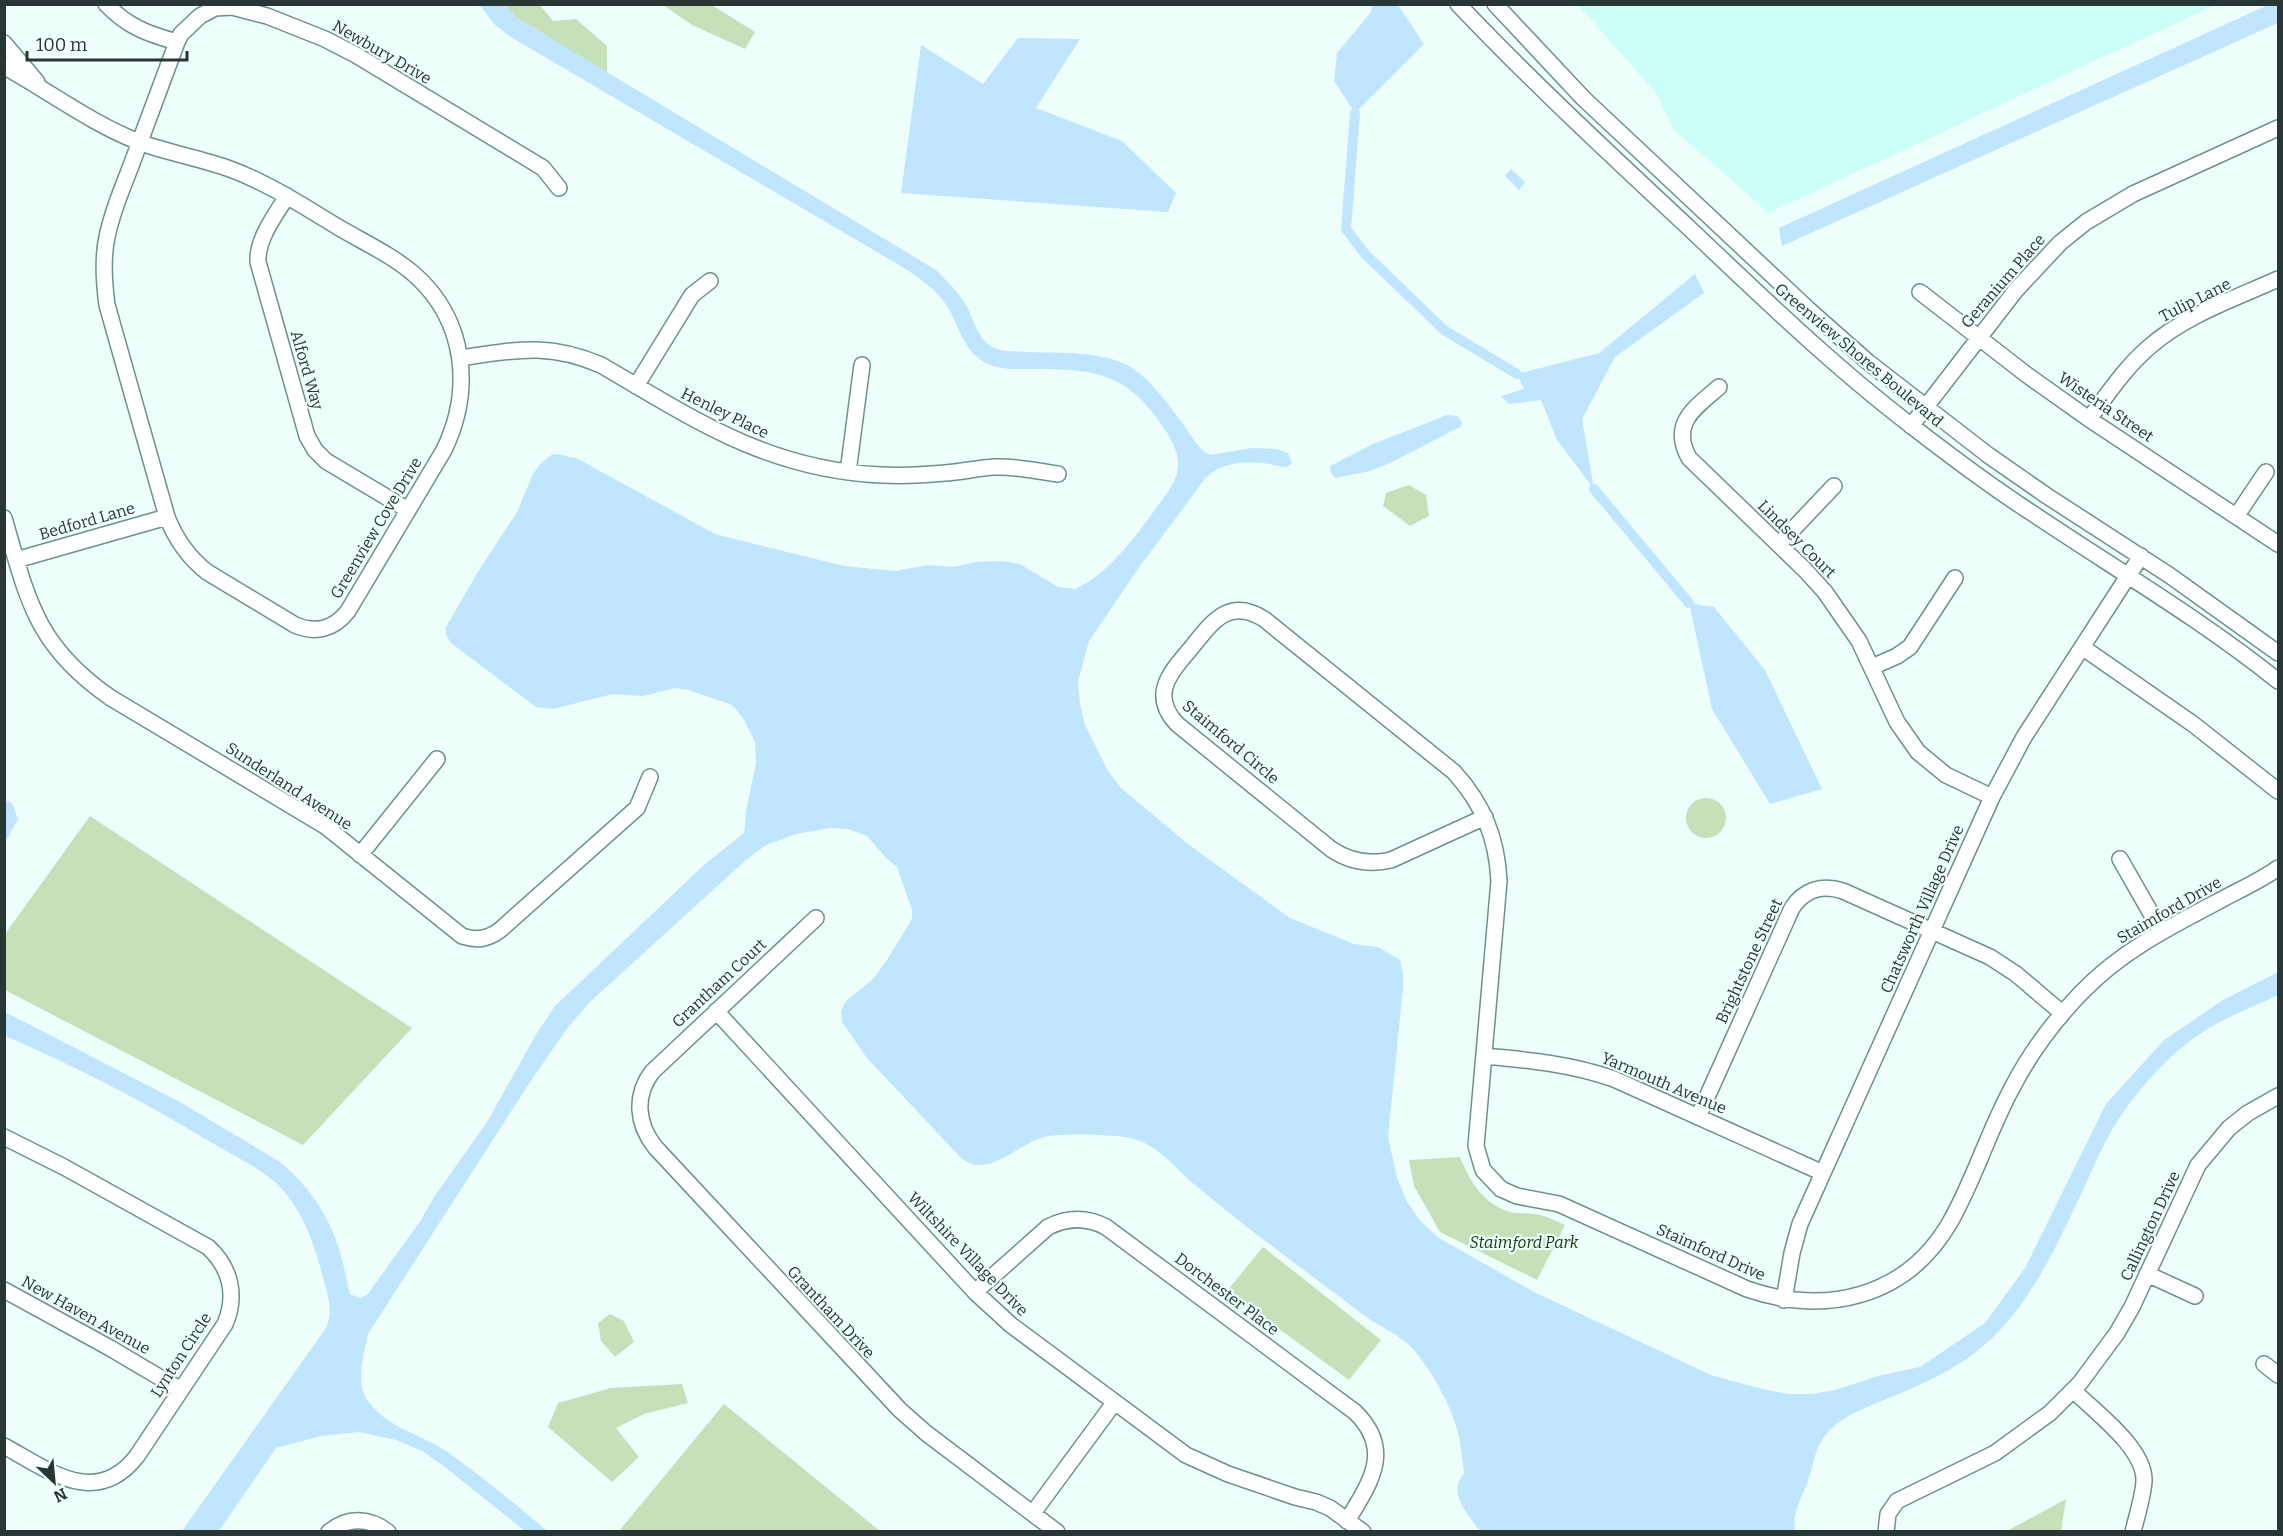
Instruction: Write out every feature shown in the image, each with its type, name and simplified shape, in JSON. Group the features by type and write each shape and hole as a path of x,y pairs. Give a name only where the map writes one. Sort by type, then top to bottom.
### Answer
{"street":[{"path":"106,4 118,17 143,32 177,42"},
{"name":"Greenview Shores Boulevard","path":"1458,4 1507,56 1794,327 1911,426 2024,508 2216,634 2278,681"},
{"name":"Greenview Shores Boulevard","path":"1495,4 1583,98 1808,309 1924,408 2047,496 2140,556 2278,653"},
{"name":"Newbury Drive","path":"140,142 181,34 206,11 223,7 240,8 292,25 356,55 543,168 559,188"},
{"name":"Greenview Cove Drive","path":"4,43 42,89"},
{"name":"Greenview Cove Drive","path":"4,64 82,115 140,142 232,170 287,196 400,264 415,275 439,304 448,320 460,358 461,396 452,433 343,618 331,626 317,630 295,625 207,572 184,550 167,517 107,305 104,283 106,238 140,142"},
{"name":"Geranium Place","path":"1911,426 2037,265 2086,222 2133,194 2278,128"},
{"path":"1614,158 1630,142"},
{"name":"Alford Way","path":"287,196 259,246 258,262 307,436 315,450 326,461 408,510"},
{"name":"Tulip Lane","path":"2089,419 2130,366 2168,332 2278,279"},
{"path":"636,386 692,295 711,281"},
{"name":"Wisteria Street","path":"1920,292 1978,338 2089,419 2278,544"},
{"name":"Henley Place","path":"460,358 526,349 565,352 601,365 731,439 792,461 848,472 913,475 994,467 1058,474"},
{"path":"848,472 862,365"},
{"name":"Lindsey Court","path":"1719,387 1687,416 1682,437 1685,452 1694,464 1806,570 1827,594 1843,616 1872,667 1897,722 1918,752 1946,775 1992,797"},
{"path":"2237,515 2266,472"},
{"path":"1779,544 1834,486"},
{"name":"Bedford Lane","path":"16,560 167,517"},
{"name":"Sunderland Avenue","path":"4,518 27,596 45,633 71,666 89,683 312,818 456,932 470,938 486,938 500,930 637,808 650,777"},
{"name":"Chatsworth Village Drive","path":"1784,1300 1795,1238 1992,797 2024,737 2140,556"},
{"path":"1872,667 1897,656 1910,647 1955,578"},
{"name":"Staimford Circle","path":"1236,610 1258,615 1446,765 1467,786 1485,817 1391,860 1360,862 1345,857 1177,724 1165,706 1164,691 1168,677 1216,618 1236,610"},
{"path":"2082,647 2193,724 2278,791"},
{"path":"360,855 437,759"},
{"name":"Staimford Drive","path":"1485,817 1495,843 1499,881 1476,1146 1479,1163 1494,1184 1517,1196 1558,1204 1747,1289 1784,1300 1821,1302 1856,1296 1899,1276 1927,1252 1950,1222 2011,1090 2026,1063 2062,1013 2110,966 2161,931 2278,868"},
{"path":"2120,859 2161,931"},
{"name":"Brightstone Street","path":"1698,1117 1792,908 1801,897 1814,889 1836,888 2003,965 2062,1013"},
{"name":"Grantham Court","path":"648,1076 816,918"},
{"name":"Wiltshire Village Drive","path":"716,1011 975,1292 1011,1325 1186,1455 1228,1474 1330,1508 1363,1532"},
{"name":"Yarmouth Avenue","path":"1484,1056 1558,1063 1614,1079 1823,1173"},
{"name":"Grantham Drive","path":"648,1076 641,1095 639,1112 645,1134 655,1147 900,1410 926,1433 1057,1532"},
{"name":"Callington Drive","path":"1886,1532 1888,1515 1897,1501 1995,1453 2050,1413 2073,1390 2100,1358 2117,1333 2187,1186 2208,1152 2223,1134 2245,1116 2278,1096"},
{"name":"Lynton Circle","path":"4,1137 64,1167 202,1243 219,1258 230,1279 232,1294 225,1324 132,1462 120,1473 106,1480 83,1483 68,1480 4,1446"},
{"name":"Dorchester Place","path":"975,1292 1048,1227 1062,1221 1077,1219 1092,1221 1106,1227 1360,1417 1369,1429 1374,1443 1375,1466 1371,1480 1347,1521"},
{"path":"2147,1274 2195,1296"},
{"name":"New Haven Avenue","path":"4,1290 181,1390"},
{"path":"2264,1364 2278,1375"},
{"path":"2073,1390 2129,1444 2139,1457 2144,1481 2133,1532"},
{"path":"1033,1513 1114,1403"},
{"path":"329,1532 344,1523 359,1520 375,1523 388,1532"}],"shaded area":[{"path":"479,4 504,5 517,18 936,270 959,295 980,336 992,347 1007,351 1094,355 1120,362 1131,367 1153,386 1198,445 1210,455 1252,448 1277,449 1288,453 1292,463 1287,467 1263,463 1235,464 1218,469 1204,479 1140,566 1089,641 1078,681 1085,725 1108,771 1121,788 1188,844 1290,918 1354,944 1378,947 1400,960 1403,988 1388,1137 1397,1178 1407,1202 1421,1222 1439,1238 1534,1292 1711,1375 1762,1389 1789,1394 1812,1394 1920,1367 1985,1323 2025,1268 2106,1104 2164,1040 2223,1000 2278,972 2278,995 2226,1019 2197,1036 2163,1065 2143,1087 2106,1140 2063,1233 2042,1272 2019,1308 1990,1340 1953,1367 1926,1382 1854,1413 1828,1432 1817,1450 1797,1508 1795,1531 1480,1531 1458,1496 1459,1481 1464,1473 1455,1421 1438,1385 1416,1352 1403,1340 1369,1319 1238,1220 1159,1152 1143,1142 1127,1137 1066,1135 1039,1139 991,1163 972,1164 960,1157 867,1058 842,1022 841,1012 845,1002 873,979 912,919 912,910 897,867 867,836 848,829 831,828 796,834 766,845 746,860 590,1002 569,1026 532,1079 368,1334 361,1375 363,1391 373,1408 392,1423 446,1451 547,1531 525,1531 422,1451 396,1440 359,1432 321,1436 276,1448 219,1531 182,1531 326,1328 329,1301 315,1249 299,1213 275,1182 245,1161 162,1113 5,1036 5,1012 180,1102 280,1162 308,1190 323,1212 335,1236 350,1294 360,1298 367,1295 487,1122 537,1033 555,1006 705,864 744,833 756,763 755,742 743,718 732,705 675,688 643,696 613,694 553,709 536,707 451,643 446,635 446,627 479,570 517,512 533,474 541,463 551,455 558,454 578,459 715,534 844,566 896,571 928,565 953,567 976,562 1001,561 1020,564 1058,587 1075,589 1101,572 1125,548 1171,488 1177,472 1177,457 1167,433 1139,397 1124,386 1093,373 1074,370 1004,368 992,366 981,360 969,349 950,310 941,298 904,268 509,36 494,24"},
{"path":"1372,5 1398,5 1424,44 1355,113 1334,81 1337,53 1371,12"},
{"path":"1578,5 2215,5 1769,213 1673,129 1657,94"},
{"path":"2268,5 2278,5 2278,23 1782,246 1779,228"},
{"path":"1018,38 1080,39 1036,108 1122,141 1176,193 1168,212 901,193 921,45 983,84"},
{"path":"1511,169 1525,182 1519,190 1505,176"},
{"path":"1695,274 1704,293 1615,357 1582,419 1594,489 1557,440 1541,400 1509,404 1501,396 1524,389 1517,374 1599,353"},
{"path":"1447,415 1458,416 1462,423 1460,427 1370,471 1335,478 1331,473 1330,466 1373,444"},
{"path":"1689,603 1714,607 1765,670 1822,789 1770,804 1712,709"},
{"path":"5,800 12,803 18,819 5,843"}],"green space":[{"path":"504,5 540,5 553,21 576,19 607,46 607,73 517,18"},
{"path":"663,5 712,5 755,32 745,49 692,25"},
{"path":"1409,485 1426,495 1429,516 1410,526 1383,506 1386,493"},
{"path":"1706,798 1720,804 1726,818 1720,832 1706,838 1692,832 1686,818 1692,804"},
{"path":"90,816 412,1028 303,1145 5,990 5,934"},
{"name":"Staimford Park","path":"1460,1157 1472,1182 1490,1202 1507,1211 1539,1215 1565,1225 1537,1280 1440,1232 1414,1186 1409,1160"},
{"path":"1263,1247 1381,1340 1349,1380 1227,1291"},
{"path":"610,1314 624,1321 634,1342 615,1357 601,1341 598,1323"},
{"path":"682,1384 688,1403 644,1414 616,1428 639,1457 612,1482 548,1427 558,1403 611,1388"},
{"path":"724,1404 880,1531 619,1531"},
{"path":"2066,1499 2061,1531 2007,1531"}],"waterway":[{"path":"1355,113 1346,229 1365,254 1444,330 1517,374"},
{"path":"1594,489 1689,603"}]}
